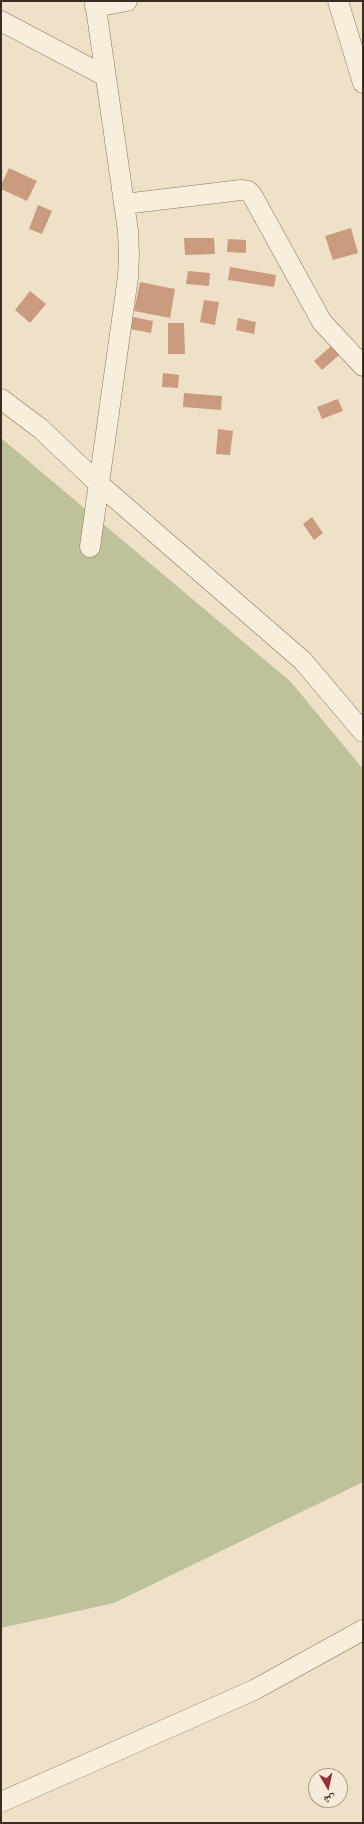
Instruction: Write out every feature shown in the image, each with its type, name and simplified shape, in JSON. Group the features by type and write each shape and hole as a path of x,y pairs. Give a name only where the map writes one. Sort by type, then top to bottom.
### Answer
{"street":[{"path":"90,547 128,277 128,231 95,4 127,1"},
{"path":"338,1 363,83"},
{"path":"1,21 105,76"},
{"path":"124,204 241,190 248,191 252,195 322,322 363,366"},
{"path":"1,398 41,429 99,484 302,661 363,732"},
{"path":"1,1802 254,1690 363,1630"}],"green space":[{"path":"1,438 291,682 363,769 363,1482 114,1603 1,1628"}],"building":[{"path":"9,168 37,181 27,201 1,189 1,185"},
{"path":"38,205 52,211 42,234 29,229"},
{"path":"351,228 358,253 333,260 325,236"},
{"path":"184,238 214,238 215,254 185,255"},
{"path":"228,239 246,240 246,253 227,252"},
{"path":"230,267 276,275 274,287 228,280"},
{"path":"188,271 210,273 209,286 186,284"},
{"path":"140,282 175,289 170,318 134,311"},
{"path":"30,291 46,304 30,323 15,310"},
{"path":"204,300 219,302 215,325 200,322"},
{"path":"133,317 153,321 151,333 130,329"},
{"path":"238,318 256,322 254,334 236,330"},
{"path":"168,323 184,323 185,354 168,354"},
{"path":"338,340 346,349 322,370 314,361"},
{"path":"163,373 179,375 178,388 162,387"},
{"path":"184,393 222,396 221,410 183,407"},
{"path":"338,399 343,411 322,419 317,407"},
{"path":"218,429 233,431 230,455 216,454"},
{"path":"312,517 323,533 314,540 303,524"}]}
